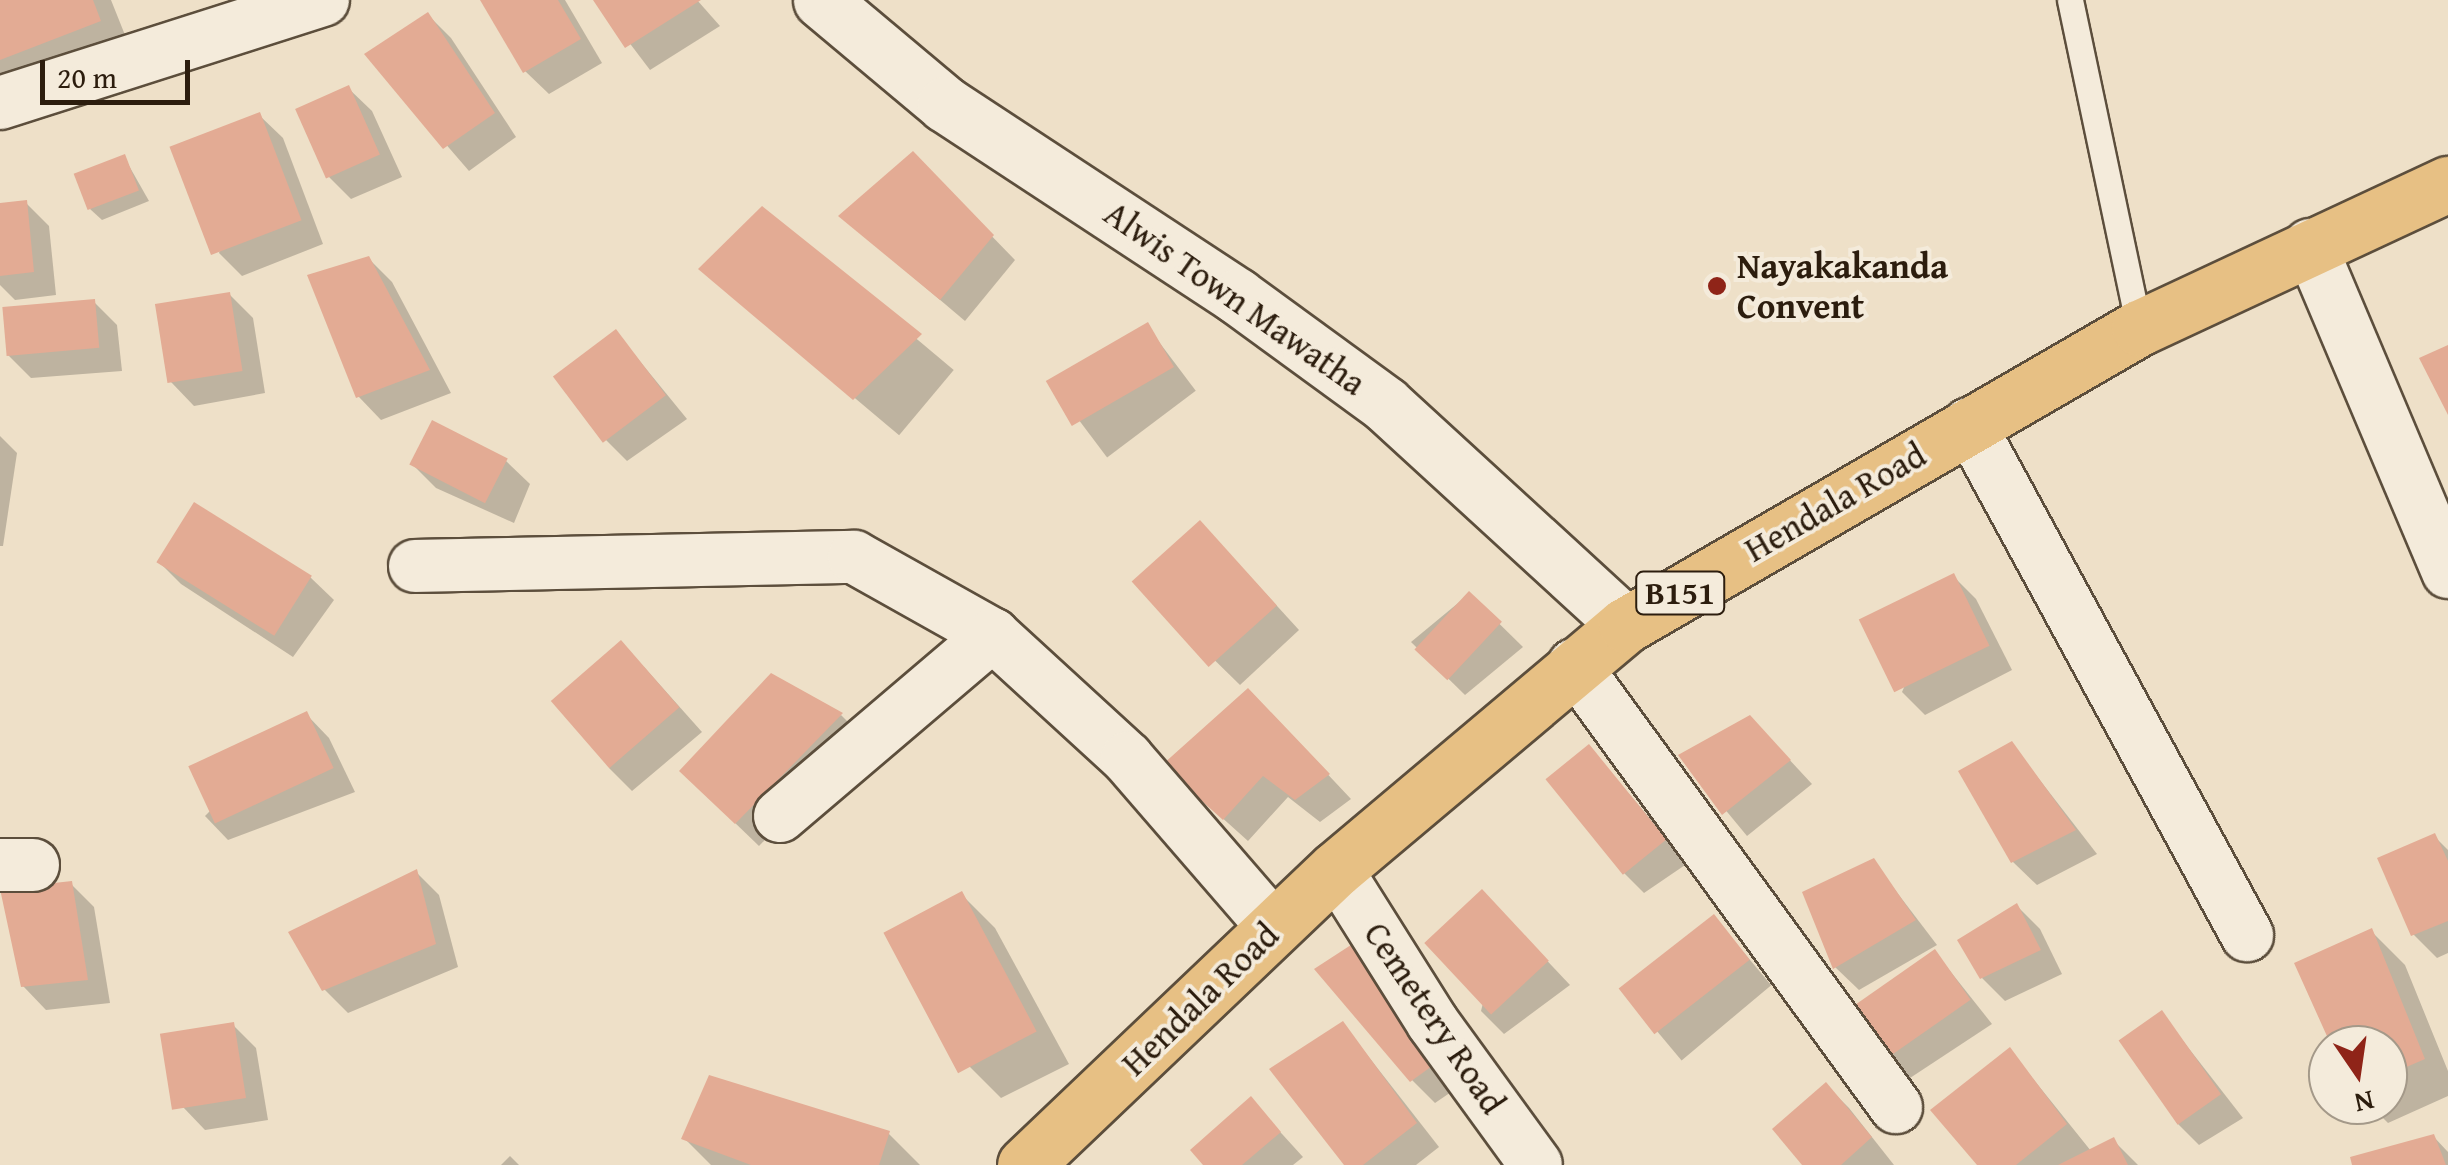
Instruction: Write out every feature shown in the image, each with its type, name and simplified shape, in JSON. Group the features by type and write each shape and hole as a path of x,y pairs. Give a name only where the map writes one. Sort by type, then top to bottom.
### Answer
{"main road":[{"name":"Hendala Road","path":"1034,1162 1336,869 1574,665 1626,626 2139,328 2310,245 2448,184"}],"street":[{"path":"0,103 323,0"},
{"name":"Alwis Town Mawatha","path":"821,0 946,104 1236,296 1385,404 1626,626"},
{"path":"2310,245 2448,572"},
{"path":"1969,424 2247,935"},
{"path":"415,566 854,556 993,635 1127,758 1274,928"},
{"path":"780,816 993,635"},
{"path":"1574,665 1896,1107"},
{"name":"Cemetery Road","path":"1336,869 1433,1022 1536,1165"}],"lane":[{"path":"2070,0 2139,328"}],"building":[{"path":"0,0 93,0 101,21 0,60"},
{"path":"480,0 558,0 581,39 523,73"},
{"path":"593,0 701,0 625,48"},
{"path":"428,12 495,113 443,149 364,54"},
{"path":"349,85 380,154 326,178 295,109"},
{"path":"260,112 302,220 211,255 169,147"},
{"path":"913,151 994,235 940,300 838,216"},
{"path":"125,154 139,190 88,210 74,174"},
{"path":"27,200 34,272 0,276 0,203"},
{"path":"762,206 922,334 853,400 698,269"},
{"path":"369,256 430,370 356,398 307,275"},
{"path":"230,292 243,371 167,383 155,304"},
{"path":"95,299 99,348 7,356 2,307"},
{"path":"1148,322 1174,367 1072,426 1046,381"},
{"path":"616,329 666,395 603,443 553,377"},
{"path":"2448,345 2448,415 2419,358"},
{"path":"432,420 508,459 485,503 409,465"},
{"path":"194,502 312,576 274,636 156,562"},
{"path":"1200,520 1277,605 1209,667 1132,582"},
{"path":"1954,573 1990,646 1894,692 1859,619"},
{"path":"1469,591 1502,622 1447,680 1414,650"},
{"path":"621,640 679,707 609,768 551,701"},
{"path":"771,673 843,713 735,824 679,771"},
{"path":"1248,688 1330,774 1295,800 1263,776 1223,820 1162,765"},
{"path":"307,711 334,768 215,823 188,766"},
{"path":"1750,715 1791,760 1722,815 1678,755"},
{"path":"2012,741 2076,830 2011,863 1958,771"},
{"path":"1589,744 1666,840 1623,875 1545,779"},
{"path":"2435,833 2448,861 2448,921 2411,936 2377,858"},
{"path":"1874,858 1916,920 1833,969 1802,892"},
{"path":"417,869 436,944 322,991 288,932"},
{"path":"72,881 88,980 21,987 0,889"},
{"path":"1482,889 1549,961 1491,1015 1424,943"},
{"path":"962,891 1037,1031 958,1073 883,933"},
{"path":"2017,903 2041,950 1980,979 1957,940"},
{"path":"1714,914 1750,960 1654,1034 1619,988"},
{"path":"2372,928 2425,1059 2408,1066 2408,1025 2322,1025 2294,963"},
{"path":"1354,943 1439,1061 1410,1082 1314,969"},
{"path":"1935,949 1971,1000 1886,1059 1851,1008"},
{"path":"2162,1010 2221,1094 2178,1125 2119,1040"},
{"path":"1343,1021 1417,1123 1363,1165 1344,1165 1269,1069"},
{"path":"234,1022 246,1098 172,1110 160,1034"},
{"path":"2010,1047 2067,1124 2016,1165 1977,1165 1930,1110"},
{"path":"709,1075 890,1131 879,1165 751,1165 681,1139"},
{"path":"1826,1082 1872,1137 1841,1165 1802,1165 1772,1129"},
{"path":"1251,1096 1281,1132 1242,1165 1203,1165 1190,1150"},
{"path":"2434,1134 2446,1165 2352,1165 2350,1157"},
{"path":"2114,1137 2128,1165 2058,1165"}],"place":[{"name":"Nayakakanda Convent","path":"1717,286"}]}
